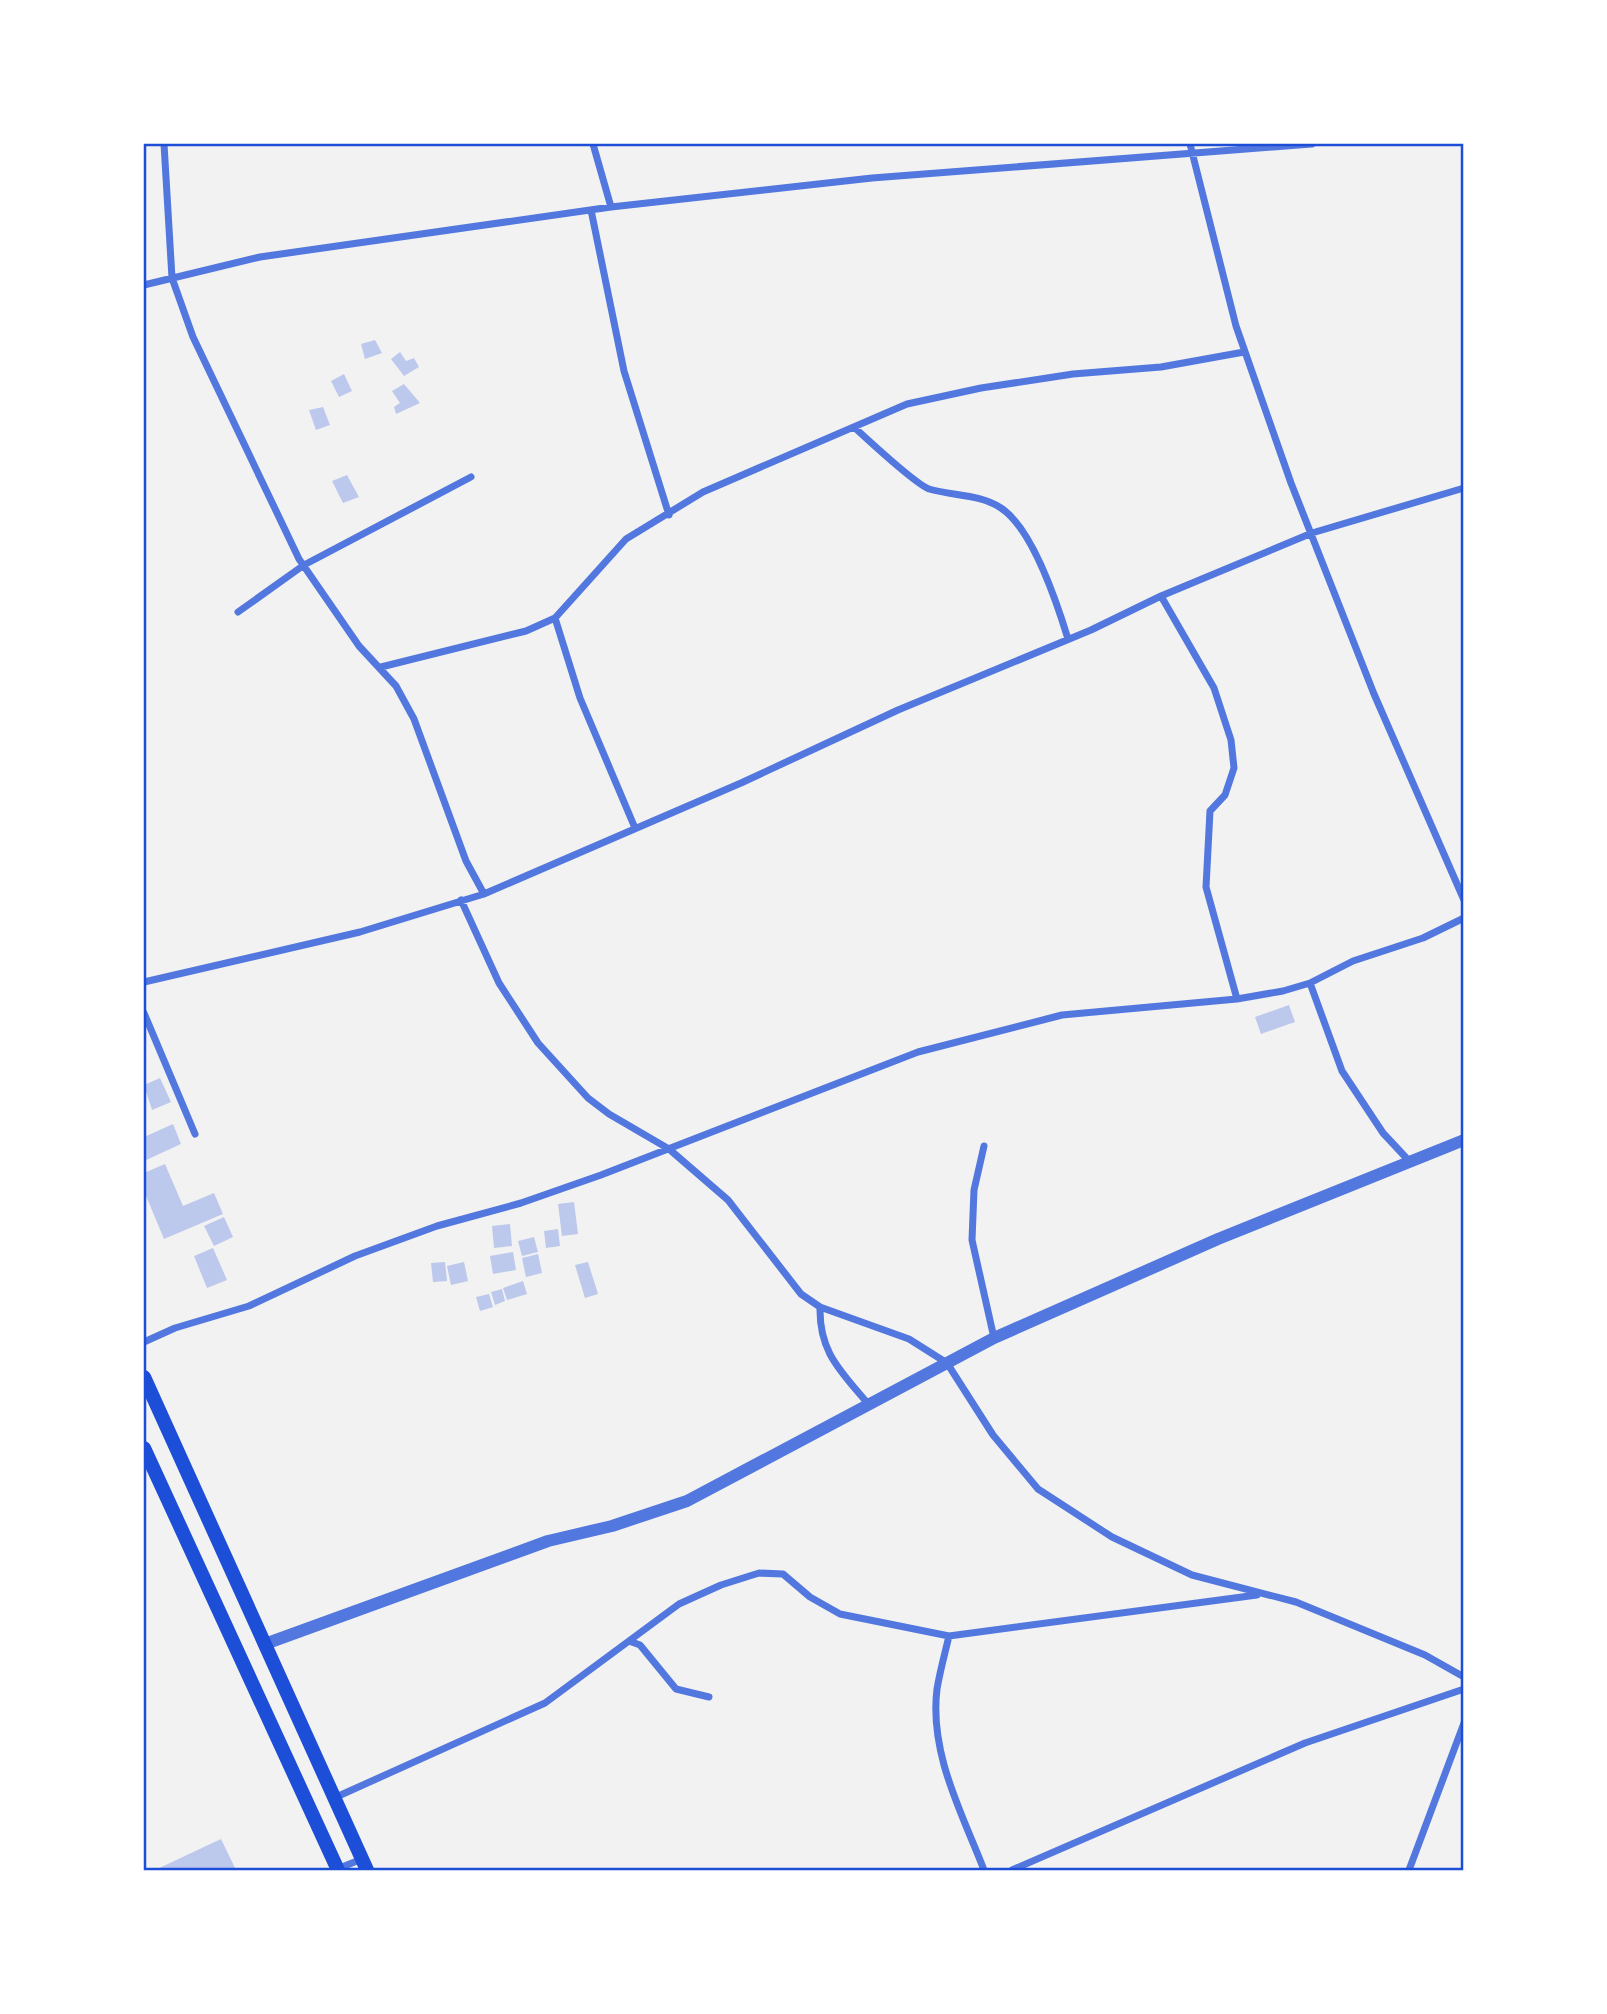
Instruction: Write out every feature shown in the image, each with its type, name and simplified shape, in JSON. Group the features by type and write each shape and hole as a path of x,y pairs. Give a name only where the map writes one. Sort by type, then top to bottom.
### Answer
{"main road":[{"path":"144,1377 365,1865"},
{"path":"144,1448 336,1870"}],"street":[{"path":"164,144 172,278 193,337 304,565 359,646 396,686 414,719 466,860 484,894"},
{"path":"593,144 611,207"},
{"path":"1190,144 1244,352 1374,694 1464,900"},
{"path":"144,285 260,257 611,207 872,178 1312,144"},
{"path":"591,210 624,370 669,515"},
{"path":"381,667 526,631 555,618 626,539 704,492 907,404 981,387 1073,374 1161,367 1244,352"},
{"path":"855,428 926,488 986,499 1003,509 1016,523 1052,586 1069,639"},
{"path":"238,612 304,565 471,477"},
{"path":"144,982 360,932 484,894 898,710 1312,533 1464,488"},
{"path":"1161,596 1214,688 1231,740 1234,768 1225,796 1210,811 1206,887 1237,999"},
{"path":"555,618 580,698 635,828"},
{"path":"461,900 499,983 538,1043 588,1098 609,1114 669,1149 728,1200 801,1294 820,1307 909,1339 947,1363 993,1434 1038,1489 1112,1537 1192,1575 1296,1602 1425,1655 1464,1677"},
{"path":"144,1342 175,1328 249,1306 355,1256 437,1226 532,1199 918,1052 1062,1015 1237,999 1310,983 1353,961 1423,938 1464,918"},
{"path":"1310,983 1342,1071 1383,1133 1411,1163"},
{"path":"144,1013 195,1134"},
{"path":"265,1644 548,1541 612,1526 687,1501 994,1338 1219,1239 1464,1140"},
{"path":"984,1146 974,1190 972,1240 994,1338"},
{"path":"820,1307 820,1326 827,1353 869,1405"},
{"path":"334,1798 545,1703 679,1604 721,1585 759,1573 783,1574 810,1597 840,1614 949,1636 1261,1594"},
{"path":"949,1636 937,1689 936,1715 944,1768 984,1871"},
{"path":"629,1641 640,1645 676,1689 709,1697"},
{"path":"1012,1871 1304,1743 1464,1689"},
{"path":"1409,1871 1464,1723"},
{"path":"1414,1861 1419,1871"},
{"path":"336,1870 365,1865"}],"building":[{"path":"375,340 382,353 365,359 361,344"},
{"path":"400,352 406,361 414,358 419,367 404,376 391,359"},
{"path":"344,374 352,391 339,397 331,381"},
{"path":"404,384 420,403 396,414 394,407 400,403 392,391"},
{"path":"323,407 330,425 316,430 309,410"},
{"path":"347,475 359,497 343,503 332,481"},
{"path":"1289,1005 1295,1022 1261,1034 1255,1017"},
{"path":"160,1078 171,1102 152,1110 144,1085"},
{"path":"173,1124 181,1144 144,1161 144,1137"},
{"path":"165,1164 183,1206 214,1193 223,1214 164,1239 144,1191 144,1173"},
{"path":"574,1202 578,1234 562,1236 558,1204"},
{"path":"224,1217 233,1237 214,1246 204,1226"},
{"path":"510,1224 512,1246 494,1248 492,1226"},
{"path":"558,1229 560,1246 546,1248 544,1231"},
{"path":"534,1237 538,1252 522,1256 518,1241"},
{"path":"213,1248 227,1280 207,1288 194,1256"},
{"path":"513,1252 516,1270 493,1274 490,1256"},
{"path":"538,1254 542,1273 526,1277 522,1258"},
{"path":"445,1262 447,1281 433,1282 431,1263"},
{"path":"464,1262 468,1281 451,1285 447,1266"},
{"path":"588,1262 598,1294 585,1298 575,1265"},
{"path":"523,1281 527,1294 507,1300 503,1288"},
{"path":"502,1289 505,1301 495,1305 491,1292"},
{"path":"489,1294 493,1307 480,1311 476,1297"},
{"path":"221,1839 236,1870 155,1870"}]}
